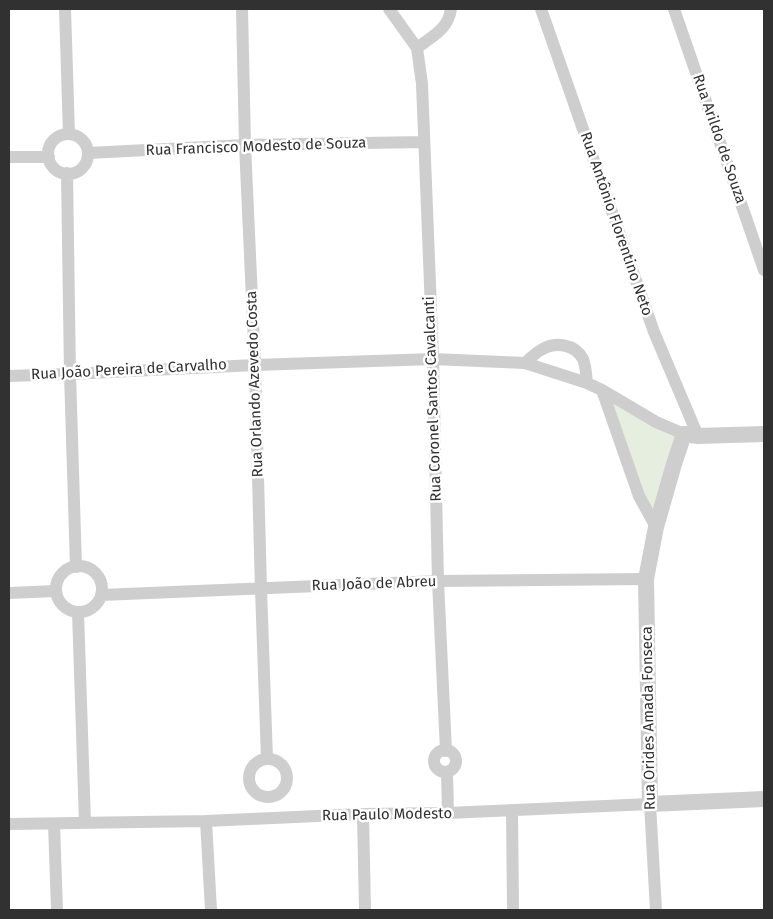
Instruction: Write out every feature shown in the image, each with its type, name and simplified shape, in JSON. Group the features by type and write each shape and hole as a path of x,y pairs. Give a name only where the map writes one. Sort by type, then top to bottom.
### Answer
{"street":[{"path":"65,9 70,134"},
{"name":"Rua Orlando Azevedo Costa","path":"242,9 245,145 255,364 266,758"},
{"name":"Rua Coronel Santos Cavalcanti","path":"389,9 416,48 422,84 433,359 438,582 446,751 454,755 456,763 454,768 447,772 448,813"},
{"path":"416,48 441,30 449,19 451,9"},
{"name":"Rua Antônio Florentino Neto","path":"541,9 691,435"},
{"name":"Rua Arildo de Souza","path":"674,9 764,270"},
{"path":"70,134 84,142 88,153 82,168 72,173 67,173 61,172 51,163 49,149 53,141 60,135 70,134"},
{"name":"Rua Francisco Modesto de Souza","path":"88,153 245,145 424,142"},
{"path":"9,158 49,157"},
{"path":"67,173 70,374 76,567"},
{"path":"525,363 542,349 554,345 567,346 578,351 584,361 587,383"},
{"name":"Rua João Pereira de Carvalho","path":"9,376 255,364 433,359 525,363 587,383 656,422 691,435"},
{"path":"602,390 639,496 656,526"},
{"path":"691,435 764,434"},
{"name":"Rua Orides Amada Fonseca","path":"656,910 650,804 646,579 656,526 674,464 691,435"},
{"path":"76,567 84,567 96,574 102,588 98,602 86,611 78,612 66,608 61,603 56,591 59,577 70,568 76,567"},
{"name":"Rua João de Abreu","path":"101,595 438,582 646,579"},
{"path":"9,593 56,591"},
{"path":"78,612 85,823"},
{"path":"266,758 280,763 285,768 287,775 284,789 272,797 263,797 255,792 250,785 248,776 251,767 258,761 266,758"},
{"path":"272,797 275,818"},
{"name":"Rua Paulo Modesto","path":"9,824 206,821 363,814 448,813 764,799"},
{"path":"512,810 513,910"},
{"path":"363,814 365,910"},
{"path":"206,821 210,910"},
{"path":"54,824 57,910"}],"green space":[{"path":"612,403 678,437 655,513 643,494"}]}
